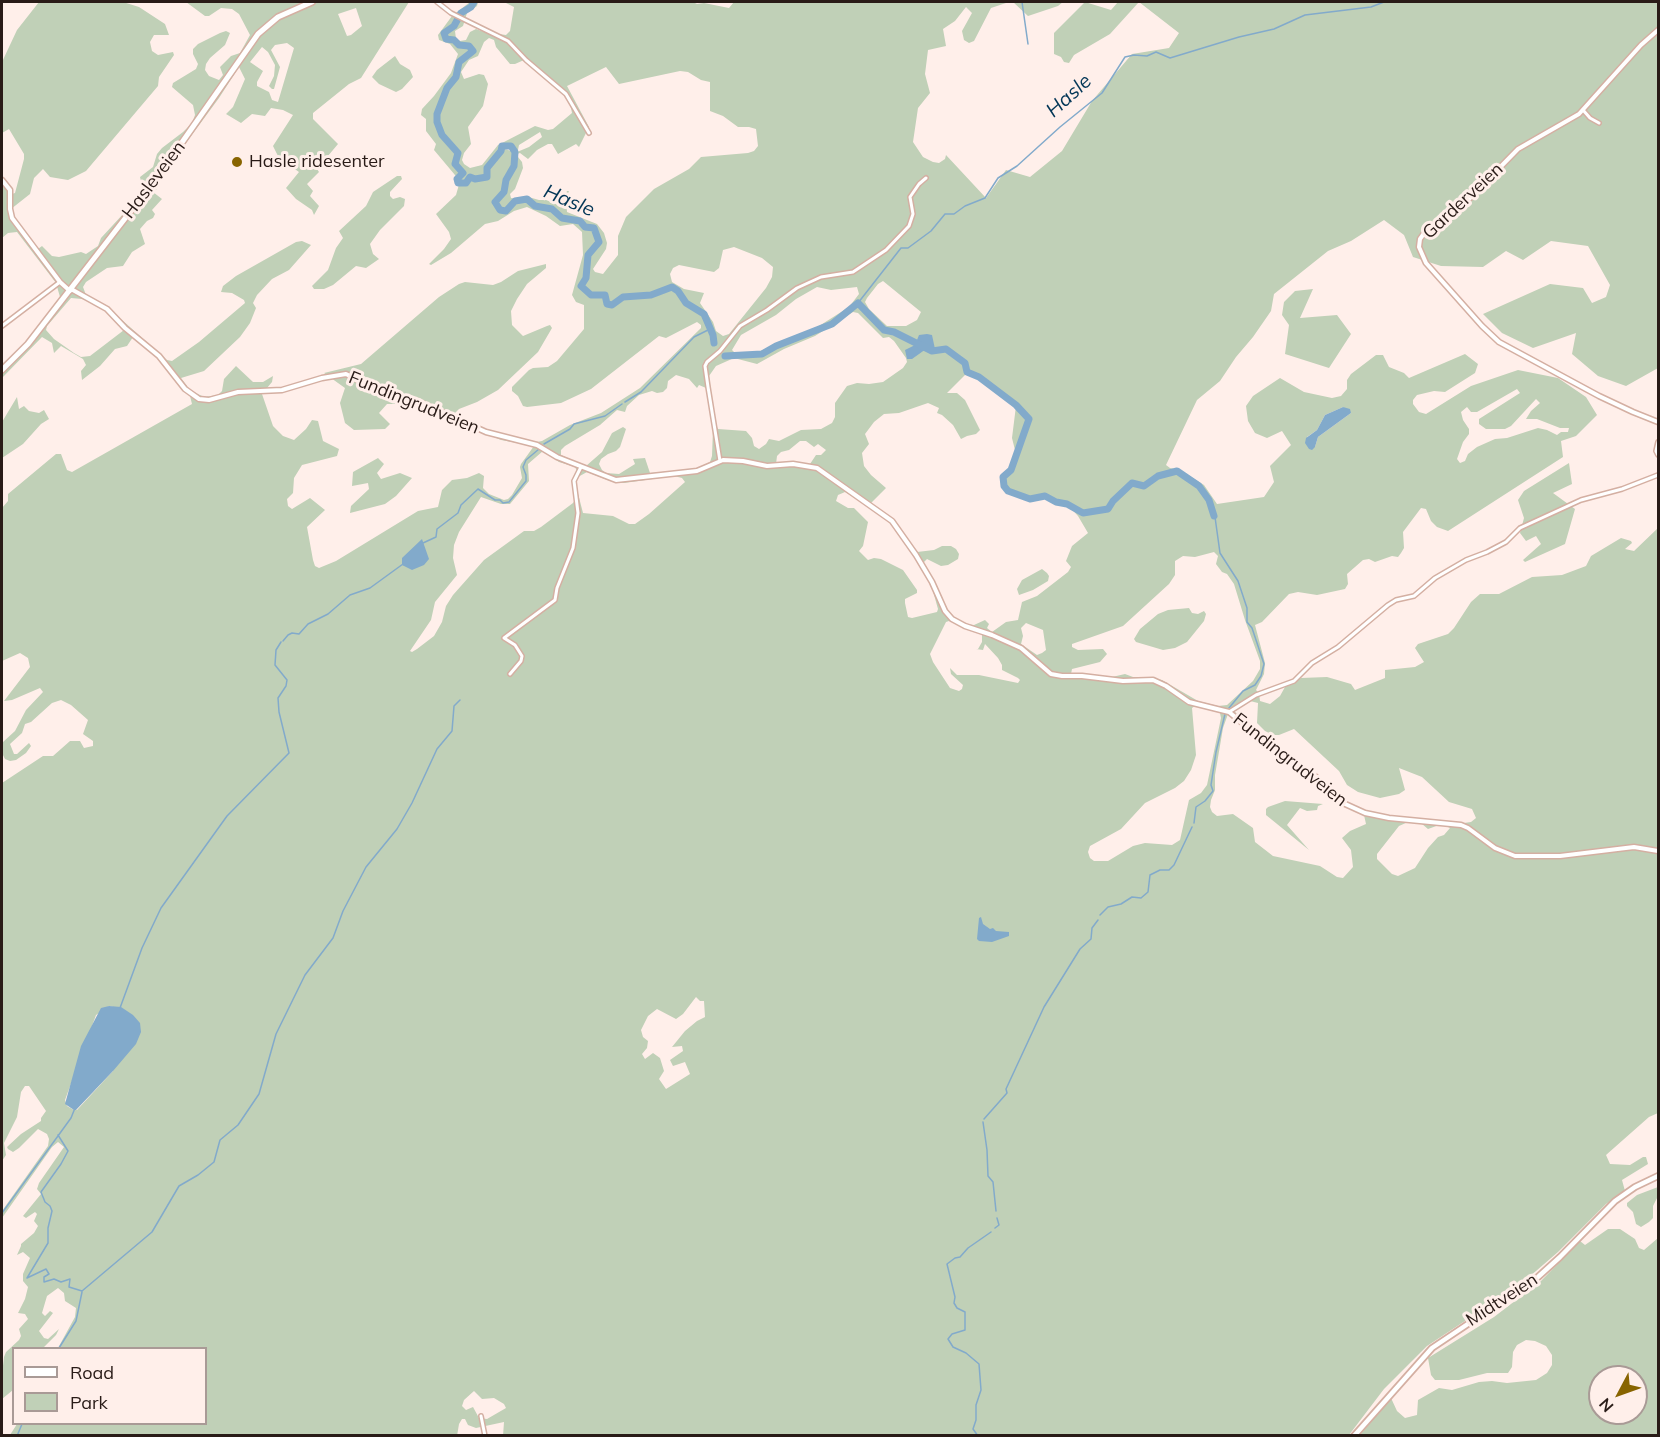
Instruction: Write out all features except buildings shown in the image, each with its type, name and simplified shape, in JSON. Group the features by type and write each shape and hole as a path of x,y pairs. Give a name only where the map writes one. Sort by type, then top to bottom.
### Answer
{"main road":[{"name":"Hasleveien","path":"2,370 28,344 187,137 258,34 278,17 312,2"},
{"name":"Midtveien","path":"1354,1436 1432,1348 1538,1277 1615,1201 1635,1187 1659,1176"}],"street":[{"path":"437,2 459,17 508,41 526,60 566,94 589,133"},
{"name":"Garderveien","path":"1659,30 1641,45 1583,110 1518,149 1470,198 1425,232 1419,243 1419,250 1430,267 1499,342 1605,399 1659,422"},
{"path":"1583,110 1599,123"},
{"path":"720,461 705,366 708,360 720,351 740,326 797,288 821,277 854,272 882,253 909,226 913,214 910,197 926,178"},
{"path":"2,180 10,190 12,218 60,282 70,290"},
{"path":"2,326 60,282"},
{"name":"Fundingrudveien","path":"70,290 107,309 125,328 159,356 185,389 200,399 209,400 230,393 282,390 322,378 346,374 382,392 417,401 486,432 537,444 557,457 612,479 622,480 697,471 720,461 743,461 767,466 802,465 822,471 892,521 916,555 945,611 952,619 964,626 1021,648 1052,674 1123,681 1153,680 1189,702 1229,712 1278,752 1316,777 1343,803 1365,813 1389,818 1461,825 1495,848 1515,856 1560,856 1634,847 1659,851"},
{"path":"1659,442 1656,451 1659,455"},
{"path":"510,674 521,661 522,656 515,645 504,638 555,600 557,588 573,548 578,513 573,486 581,467"},
{"path":"1229,712 1256,695 1294,681 1312,663 1336,649 1388,605 1396,600 1414,596 1435,578 1466,560 1506,542 1520,528 1581,500 1622,489 1659,475"},
{"path":"481,1416 485,1436"}],"green space":[{"path":"39,2 123,2 139,7 165,24 169,35 154,35 150,42 152,51 158,55 173,52 174,55 159,77 158,86 86,171 68,180 50,177 43,169 34,178 30,194 11,209 13,217 38,249 42,246 52,256 59,257 81,252 86,254 98,246 101,238 144,187 145,183 140,177 153,167 157,154 192,123 195,115 193,105 172,87 173,83 196,69 198,64 193,49 220,33 226,31 230,33 225,45 206,64 205,70 209,76 219,80 223,75 220,67 231,56 240,53 250,35 239,14 232,9 221,8 205,16 186,2 409,2 361,78 349,84 313,113 313,119 338,144 317,169 319,172 307,184 313,191 310,196 319,206 314,215 312,210 296,199 286,188 299,172 279,158 273,146 293,115 271,108 265,116 252,114 241,123 226,114 233,107 245,79 239,67 155,185 157,189 153,192 162,199 152,210 155,214 153,218 140,229 145,244 132,252 123,266 107,268 86,282 83,287 86,295 113,312 167,360 172,361 199,342 245,303 232,293 221,292 223,286 236,276 296,242 302,241 311,245 289,270 272,279 257,295 253,303 256,308 250,323 240,337 204,371 181,378 190,390 204,397 218,395 222,391 224,379 236,366 253,382 263,382 273,376 272,382 262,394 273,426 283,436 294,440 312,420 318,421 323,441 339,449 337,456 302,465 294,478 293,493 287,499 288,506 292,509 310,498 325,510 307,527 313,560 315,566 319,568 336,561 418,511 438,507 442,490 452,480 467,478 479,473 484,476 483,488 489,494 504,500 512,495 522,478 521,464 534,446 501,440 457,422 453,424 455,417 484,429 537,442 542,441 570,425 601,413 640,388 701,328 697,322 666,338 659,336 591,389 561,403 527,407 523,406 518,396 512,391 512,387 529,370 548,367 557,361 584,329 584,305 576,302 572,295 583,255 582,232 573,224 560,226 527,207 514,211 498,221 485,224 451,253 429,264 451,239 449,232 436,214 456,195 460,181 434,150 436,144 426,131 426,119 421,115 422,109 451,73 458,54 450,44 439,40 438,35 452,16 470,2 478,2 477,6 467,13 463,26 455,31 456,39 460,41 466,40 470,32 476,29 506,35 510,31 514,7 504,2 693,2 729,8 734,2 1009,2 991,8 974,41 969,43 964,40 962,31 972,13 966,7 955,21 943,29 946,46 928,50 925,74 930,93 918,108 913,142 923,157 933,162 939,163 945,159 946,155 986,198 1006,170 1030,177 1062,151 1092,101 1132,54 1169,48 1179,33 1139,2 1658,2 1658,368 1626,386 1598,376 1572,354 1576,333 1533,348 1502,333 1483,314 1550,284 1583,288 1592,303 1606,297 1610,285 1588,246 1551,241 1523,260 1506,251 1483,267 1441,266 1413,257 1404,235 1384,220 1351,241 1328,251 1274,294 1271,311 1253,337 1220,381 1197,400 1166,465 1180,470 1204,485 1217,504 1264,497 1274,482 1270,466 1291,445 1282,431 1267,438 1255,433 1248,421 1246,406 1253,396 1280,378 1304,392 1332,398 1341,396 1347,389 1347,380 1351,374 1376,355 1383,355 1389,367 1404,373 1409,378 1465,354 1478,364 1475,373 1445,392 1434,391 1417,395 1413,404 1419,412 1426,414 1471,386 1518,370 1558,378 1586,397 1597,415 1576,436 1561,441 1563,457 1448,531 1437,527 1431,521 1426,509 1421,508 1403,532 1404,548 1398,557 1392,556 1375,562 1369,559 1363,560 1347,574 1348,584 1345,589 1317,595 1298,592 1289,594 1262,622 1255,625 1265,663 1264,674 1256,690 1260,701 1270,704 1280,696 1285,687 1301,678 1327,677 1351,684 1355,690 1385,678 1385,670 1415,667 1424,662 1415,648 1418,644 1448,634 1471,602 1480,594 1499,594 1532,577 1562,575 1586,566 1591,556 1621,538 1632,543 1625,549 1634,551 1658,528 1658,1113 1649,1117 1606,1155 1610,1164 1630,1165 1646,1157 1648,1164 1622,1180 1625,1191 1606,1204 1558,1252 1518,1286 1427,1346 1384,1389 1349,1435 503,1436 504,1422 476,1428 468,1425 465,1419 462,1419 457,1436 10,1435 16,1425 207,1425 207,1347 59,1347 75,1317 76,1308 65,1301 64,1293 58,1288 47,1296 42,1313 45,1316 50,1311 53,1313 39,1331 44,1338 48,1339 59,1329 56,1335 44,1347 12,1347 12,1391 2,1399 4,1357 6,1352 19,1340 21,1336 19,1329 28,1319 25,1314 18,1313 28,1287 23,1281 23,1274 30,1258 23,1252 17,1255 21,1244 34,1233 38,1226 34,1221 37,1214 35,1212 26,1218 23,1216 41,1194 37,1189 39,1183 64,1147 58,1142 52,1147 2,1218 2,1211 48,1146 49,1139 47,1134 38,1129 13,1152 7,1147 21,1134 41,1121 46,1111 29,1086 25,1086 21,1092 17,1117 4,1143 6,1155 2,1161 2,783 43,756 53,756 70,741 80,741 84,748 93,746 93,741 83,734 88,720 71,705 61,700 52,703 31,722 25,724 22,733 10,744 14,754 17,754 29,743 31,746 26,753 10,761 5,759 2,753 3,742 15,731 26,710 43,692 40,688 4,701 30,667 28,658 20,653 2,661 2,508 8,501 8,494 56,454 61,454 67,470 72,472 192,404 190,396 156,355 133,337 127,346 115,349 100,366 82,380 81,371 86,365 83,359 61,346 54,353 52,343 42,337 2,378 2,364 23,346 60,297 56,283 17,232 8,233 2,238 2,177 9,185 12,194 15,193 24,154 9,129 2,133 2,62 17,30","holes":["356,8 362,26 347,36 338,14","489,38 494,40 496,47 510,64 524,60 563,93 570,103 572,113 553,129 548,130 535,126 498,145 482,165 470,168 462,160 471,144 468,127 483,106 488,84 484,75 479,74 464,79 461,72 469,60 478,56 484,42","287,43 294,48 278,102 272,100 269,92 257,86 263,71 250,62 262,47 268,52 275,65 274,76 269,86 272,89 274,89 280,67 271,50 275,45","606,67 619,84 680,71 688,72 701,80 710,82 710,111 723,116 738,127 756,129 758,146 754,151 748,153 701,157 689,169 654,189 626,217 618,236 618,255 603,274 593,269 606,249 607,243 604,233 597,224 567,212 566,198 569,191 561,206 525,196 518,199 511,198 510,194 515,189 523,168 518,157 515,159 511,151 505,149 512,146 516,151 519,145 540,132 542,137 517,154 520,153 528,159 548,144 552,144 558,154 576,144 579,147 589,127 567,86","734,247 762,258 773,267 772,277 766,288 729,334 723,336 716,331 713,322 700,303 704,293 684,289 672,282 670,274 673,268 679,265 714,272 719,268 723,250","883,281 921,312 917,320 906,326 887,326 865,302 878,284","817,287 831,290 857,287 859,294 849,307 819,326 758,352 734,352 732,350 741,335","71,298 82,299 97,305 124,330 90,356 81,357 54,339 46,330","853,312 858,313 883,338 889,337 894,341 907,362 903,368 883,382 857,383 847,386 835,403 835,417 832,423 821,429 801,430 779,441 769,439 759,449 754,446 752,438 746,431 718,429 715,423 709,376 716,366 734,358 757,364 815,336","967,373 979,377 1016,406 1012,438 1015,450 1011,469 1003,477 1004,486 1008,491 1030,499 1045,496 1056,502 1067,504 1078,516 1088,533 1072,546 1066,561 1071,567 1068,572 1037,596 1022,602 1018,620 1006,622 992,632 987,628 989,624 985,620 974,625 965,624 951,615 923,563 927,559 941,566 948,565 958,559 959,554 951,546 917,552 893,520 871,503 886,488 864,466 862,453 869,444 865,434 884,414 899,413 928,403 939,408 937,413 953,425 961,439 976,434 980,430 965,400 957,393 947,393","676,375 689,379 697,388 699,385 706,388 713,429 710,462 696,469 650,473 645,458 633,459 635,464 619,474 606,473 599,464 601,459 620,447 626,429 623,427 612,433 602,452 586,466 561,455 561,450 565,446 600,425 617,410 625,412 627,406 639,395 652,391 663,392 667,388 668,381","1517,389 1520,393 1479,419 1479,424 1486,429 1505,429 1511,426 1536,399 1540,403 1526,419 1537,419 1560,428 1569,428 1568,432 1561,432 1557,435 1538,428 1507,438 1495,439 1477,447 1468,454 1465,461 1460,463 1457,459 1463,442 1469,434 1461,412 1467,407 1471,412 1477,412","1343,407 1351,413 1318,437 1315,447 1307,437 1317,430 1325,415","800,441 806,441 814,447 818,444 826,450 821,455 816,455 810,464 776,464 777,456","543,451 559,462 575,467 577,471 572,483 575,500 573,503 541,527 534,531 524,531 484,560 453,595 434,636 417,649 410,651 431,620 435,602 457,575 453,558 454,545 459,532 481,497 501,504 510,504 529,481 528,464","587,472 610,481 624,483 674,476 682,478 685,482 635,524 629,524 613,516 583,513 575,482 578,477","845,492 882,515 900,534 931,584 937,612 908,617 905,599 917,593 917,590 903,570 881,559 868,560 859,551 863,546 868,522 854,508 848,508 836,501 838,495","1214,552 1218,556 1216,564 1234,584 1260,661 1260,669 1253,681 1227,705 1218,706 1198,701 1162,680 1125,674 1112,677 1071,674 1072,669 1100,662 1107,654 1103,649 1078,650 1072,647 1072,644 1123,626 1169,584 1175,575 1175,561 1183,556 1195,557","949,621 982,635 982,642 976,649 983,650 985,644 998,658 1002,670 1020,680 1018,683 979,675 957,675 950,668 951,674 963,685 959,691 950,688 930,654 946,622","1026,623 1043,630 1046,650 1042,653 1037,655 1021,644 1023,636 1021,628","1250,701 1258,703 1257,723 1265,731 1279,735 1294,729 1339,771 1347,785 1358,792 1380,798 1399,794 1405,790 1399,768 1422,777 1449,802 1472,809 1476,818 1464,823 1407,818 1381,815 1353,806 1314,774 1274,746 1235,712 1235,709","1195,706 1217,710 1221,718 1207,785 1201,793 1189,800 1180,840 1172,845 1145,843 1133,846 1108,861 1094,861 1090,858 1088,852 1090,846 1121,829 1145,803 1175,788 1184,781 1196,755 1192,708","1228,714 1275,754 1314,778 1345,805 1364,815 1366,824 1350,831 1342,838 1351,850 1353,867 1343,878 1337,877 1320,866 1273,856 1255,842 1253,828 1233,814 1217,816 1212,812 1210,807 1215,790 1215,775 1223,728","1408,822 1422,824 1428,829 1442,824 1450,828 1428,848 1415,868 1398,876 1392,874 1377,859 1377,854 1399,826","696,997 704,1001 705,1017 685,1031 672,1047 682,1046 683,1051 670,1060 673,1066 685,1062 690,1074 666,1089 659,1079 664,1071 660,1058 653,1053 645,1059 642,1054 647,1048 648,1041 643,1037 641,1030 648,1016 657,1009 676,1019 683,1014","109,1006 122,1009 113,1071 77,1110 67,1106 65,1100 96,1015","474,1391 482,1399 494,1398 506,1408 487,1419 479,1418 473,1407 466,1410 462,1406 464,1400"]},
{"path":"1013,2 1063,2 1058,6 1028,16"},
{"path":"1085,2 1111,10 1118,2 1139,2 1110,34 1074,55 1069,63 1054,54 1054,33"},
{"path":"395,56 400,64 410,70 413,77 396,92 379,84 372,77"},
{"path":"397,176 401,176 402,179 390,192 390,196 393,199 400,197 405,199 404,206 380,230 370,244 373,254 379,259 366,268 356,266 333,285 324,289 314,289 312,286 328,270 336,248 343,238 339,231 366,206 373,192"},
{"path":"546,264 546,268 527,284 517,299 511,311 512,325 523,336 550,325 552,328 538,352 498,390 459,409 453,415 435,407 416,404 387,404 379,413 390,424 385,429 354,430 345,423 340,403 345,388 324,373 361,364 439,297 459,284 465,282 493,285 518,271"},
{"path":"1313,289 1300,318 1337,315 1351,334 1329,368 1285,354 1289,325 1282,315 1284,302 1295,291"},
{"path":"17,397 19,409 24,406 29,411 39,413 44,410 49,419 41,424 23,444 2,458 2,422"},
{"path":"378,458 384,464 377,473 381,479 400,473 412,478 396,496 385,504 350,513 351,506 369,489 368,483 352,486 353,472"},
{"path":"1569,463 1572,484 1553,493 1575,509 1565,544 1525,562 1523,560 1541,544 1536,536 1526,541 1520,533 1524,518 1518,500 1524,491"},
{"path":"1042,569 1049,576 1048,581 1019,595 1017,589 1022,580"},
{"path":"1189,608 1192,613 1198,614 1204,611 1206,614 1204,621 1187,642 1175,648 1163,650 1136,642 1134,639 1140,629 1158,614 1168,610"},
{"path":"1285,801 1323,804 1318,806 1317,810 1307,811 1300,808 1287,825 1309,850 1266,815 1268,807"},
{"path":"1658,1187 1658,1196 1653,1206 1653,1218 1641,1227 1636,1224 1633,1212 1627,1203 1637,1195"},
{"path":"1608,1229 1620,1229 1635,1239 1639,1248 1644,1250 1658,1238 1658,1435 1360,1435 1391,1398 1397,1411 1405,1418 1417,1415 1418,1400 1439,1388 1452,1390 1479,1382 1507,1383 1536,1380 1547,1373 1552,1365 1552,1355 1546,1346 1535,1341 1526,1340 1517,1345 1513,1352 1512,1367 1508,1373 1487,1373 1459,1380 1435,1380 1431,1375 1428,1358 1494,1317 1541,1281 1580,1241 1585,1245"}],"water":[{"path":"919,335 932,335 935,349 926,349 912,359 907,359 905,350 915,345"},
{"path":"1343,407 1350,409 1351,413 1318,437 1315,447 1312,450 1309,449 1305,443 1306,438 1317,430 1325,415"},
{"path":"422,539 429,559 424,565 412,570 402,565 402,558"},
{"path":"981,917 983,924 990,929 1009,932 1009,936 992,942 979,941 977,939"},
{"path":"121,1007 133,1015 140,1023 141,1032 136,1044 113,1071 74,1110 65,1104 81,1046 101,1008"}],"waterway":[{"name":"Hasle","path":"474,2 471,7 461,13 454,26 444,33 446,39 454,40 459,45 469,46 473,51 459,62 456,77 447,88 437,114 437,122 442,135 458,153 455,164 463,173 457,179 458,183 466,183 470,177 475,179 487,177 487,168 501,151 502,146 511,146 515,152 514,166 506,180 504,192 495,202 500,210 506,211 515,201 527,199 535,206 552,209 562,218 580,221 585,227 594,228 599,242 588,255 586,278 581,286 591,295 605,295 607,304 612,305 623,297 651,295 672,287 678,291 686,303 704,314 714,343"},
{"path":"1022,2 1028,44"},
{"name":"Hasle","path":"858,303 901,248 908,248 931,231 945,214 954,214 965,206 985,198 998,178 1017,166 1102,93 1125,57 1147,56 1156,52 1170,58 1274,29 1305,15 1371,7 1384,2"},
{"name":"Hasle","path":"725,356 762,354 776,346 832,324 858,303 884,330 894,332 932,351 946,349 965,363 967,372 979,377 1016,405 1029,419 1011,470 1003,477 1004,486 1008,491 1030,499 1045,496 1083,513 1108,509 1132,483 1144,486 1158,476 1177,471 1199,486 1209,500 1214,516"},
{"path":"625,402 641,392 694,337 710,329"},
{"path":"544,444 570,429 574,424 605,416 622,404"},
{"path":"423,543 436,537 437,529 458,513 461,505 478,489 495,500 503,503 509,502 526,481 523,467 526,460 539,449"},
{"path":"1215,517 1220,553 1238,581 1247,608 1247,622 1252,628 1264,664 1261,676 1255,685 1243,691 1229,708"},
{"path":"283,641 292,633 299,634 308,624 328,614 350,595 370,588 403,564"},
{"path":"120,1008 142,948 161,908 227,816 289,753 278,698 287,680 275,665 276,650 281,642"},
{"path":"58,1135 68,1151 41,1192 52,1211 48,1228 48,1243 27,1278 46,1269 49,1274 44,1277 44,1282 54,1279 61,1282 70,1279 69,1287 82,1291 152,1232 179,1186 214,1162 220,1140 238,1125 259,1094 276,1034 305,975 333,938 343,911 366,867 397,829 412,803 437,749 452,731 454,706 460,700"},
{"path":"1194,823 1196,807 1213,791 1211,785 1216,752 1225,714"},
{"path":"1100,915 1108,907 1121,904 1132,897 1141,898 1148,892 1150,875 1160,870 1169,870 1174,865 1192,827"},
{"path":"984,1119 1007,1093 1006,1089 1044,1007 1080,949 1091,939 1092,928 1098,920"},
{"path":"2,1213 71,1118 75,1108"},
{"path":"983,1122 988,1176 993,1182 996,1211"},
{"path":"995,1228 999,1225 997,1218"},
{"path":"978,1436 973,1429 976,1420 976,1405 981,1390 979,1364 966,1353 953,1347 948,1339 952,1334 965,1330 965,1312 957,1308 954,1303 955,1297 947,1264 960,1257 968,1248 991,1232"},
{"path":"60,1347 76,1321 82,1292"},
{"path":"17,1436 22,1425"}],"place":[{"name":"Hasle ridesenter","path":"237,162"}]}
